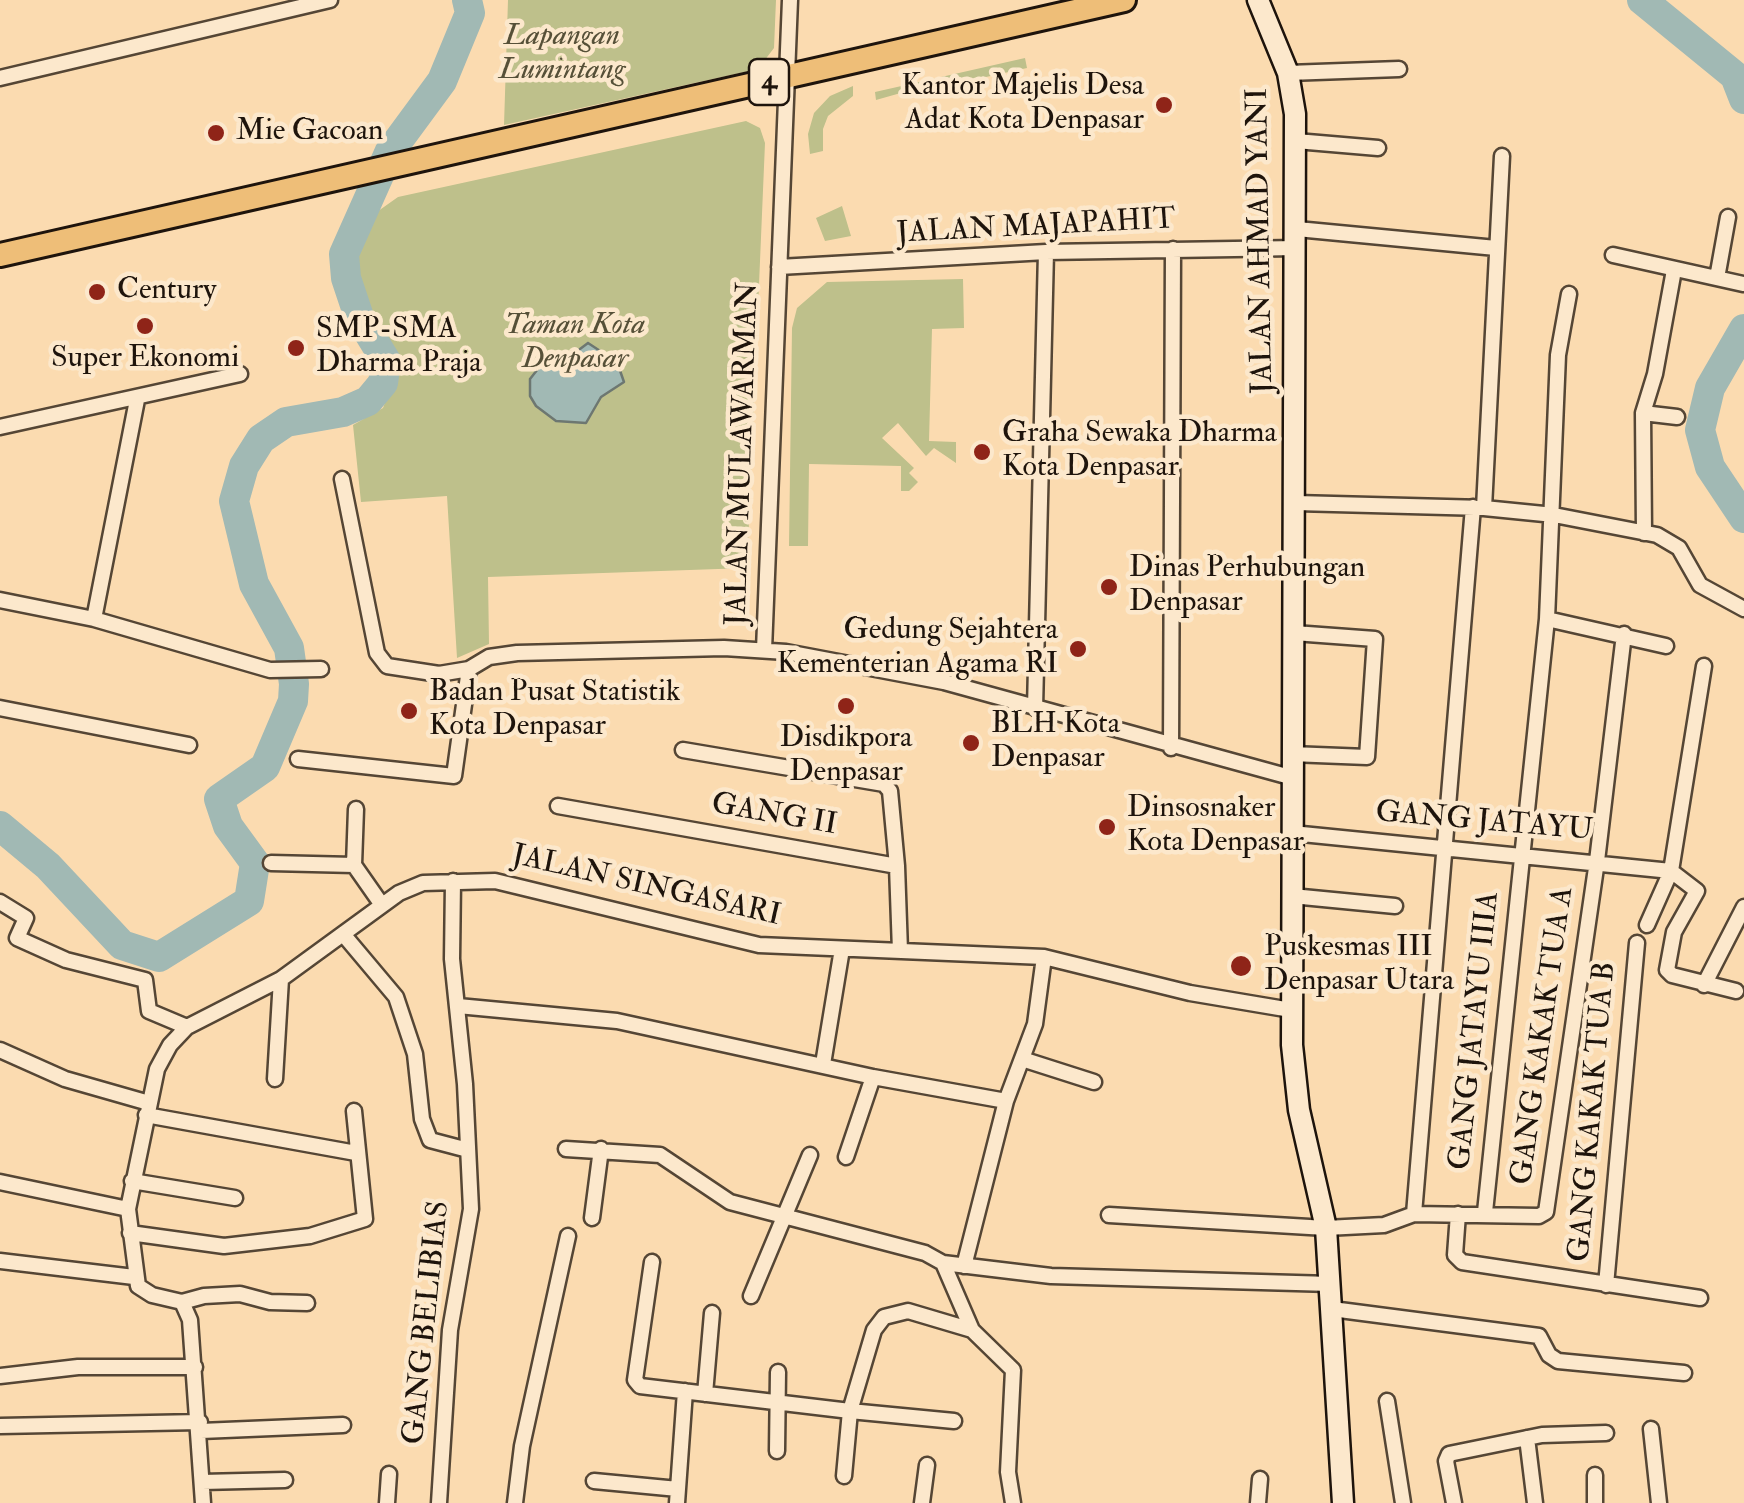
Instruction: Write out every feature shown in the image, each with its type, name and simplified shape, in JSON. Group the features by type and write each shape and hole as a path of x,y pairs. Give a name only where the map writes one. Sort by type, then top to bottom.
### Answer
{"highway":[{"name":"4","path":"0,255 1124,0"}],"main road":[{"name":"JALAN AHMAD YANI","path":"1258,0 1288,72 1296,142 1291,1010 1300,1110 1326,1228 1343,1503"}],"street":[{"path":"0,78 330,0"},
{"name":"JALAN MULAWARMAN","path":"790,0 764,650 944,682 1290,778"},
{"path":"1288,72 1399,69"},
{"path":"1296,142 1378,148"},
{"path":"1414,1214 1443,849 1478,508 1502,156"},
{"path":"1717,278 1728,217"},
{"name":"JALAN MAJAPAHIT","path":"778,267 1174,249 1297,239 1496,248"},
{"path":"1171,748 1174,249"},
{"path":"1035,708 1046,252"},
{"path":"1613,255 1743,284"},
{"path":"1644,532 1643,413 1674,270"},
{"name":"GANG JATAYU IIIA","path":"1485,1212 1547,619 1558,355 1568,294"},
{"path":"0,427 137,400 240,374"},
{"path":"94,619 137,400"},
{"path":"1643,413 1677,417"},
{"path":"342,479 380,660 394,668 439,674 469,669 500,654 764,650"},
{"path":"1296,503 1478,508 1554,515 1644,532 1669,540 1700,586 1744,609"},
{"path":"0,600 94,619 276,671 321,669"},
{"path":"1547,619 1666,646"},
{"path":"1291,754 1366,757 1376,639 1294,633"},
{"name":"GANG KAKAK TUA A","path":"1485,1212 1539,1216 1547,1208 1597,861 1624,634"},
{"name":"GANG KAKAK TUA B","path":"1647,925 1671,870 1704,666"},
{"path":"298,759 454,776 469,669"},
{"path":"0,708 189,746"},
{"path":"683,750 884,784 890,790 900,951"},
{"name":"GANG II","path":"558,806 897,866"},
{"path":"356,810 354,865 382,905"},
{"name":"GANG JATAYU","path":"1292,832 1671,870"},
{"path":"270,863 354,865"},
{"path":"1671,870 1697,888 1674,932 1668,972 1736,992"},
{"name":"JALAN SINGASARI","path":"134,1277 128,1209 147,1109 163,1056 187,1027 281,979 412,887 453,882 506,883 759,944 1044,957 1190,993 1291,1010"},
{"name":"GANG BELIBIAS","path":"439,1503 450,1330 471,1231 452,959 453,882"},
{"path":"1292,896 1395,906"},
{"path":"0,902 26,918 18,938 66,960 145,980 149,1011 187,1027"},
{"path":"1704,985 1744,907"},
{"path":"343,934 396,997 416,1054 422,1119 430,1140 468,1150"},
{"name":"GANG KAKAK TUA B","path":"1606,1284 1636,943"},
{"path":"824,1064 842,949"},
{"path":"964,1266 1006,1101 1034,1024 1044,957"},
{"path":"275,1079 281,979"},
{"path":"458,1006 617,1021 824,1064 873,1078 1006,1101"},
{"path":"0,1050 56,1076 147,1109 356,1153"},
{"path":"1022,1059 1094,1082"},
{"path":"846,1157 873,1078"},
{"path":"130,1232 224,1246 310,1236 364,1219 354,1111"},
{"path":"566,1149 660,1155 730,1202 925,1254 943,1263 1051,1276 1331,1284"},
{"path":"592,1218 600,1149"},
{"path":"752,1296 810,1155"},
{"path":"132,1180 235,1198"},
{"path":"0,1182 128,1209"},
{"path":"1109,1215 1326,1228 1384,1225 1414,1214 1485,1212"},
{"path":"1458,1214 1456,1255 1462,1262 1700,1298"},
{"path":"515,1503 522,1446 568,1236"},
{"path":"0,1261 134,1277 145,1292 182,1302 240,1294 270,1302 307,1303"},
{"path":"652,1262 635,1383 954,1421"},
{"path":"943,1263 972,1330 996,1357 1010,1364 1014,1375 1008,1472 1012,1503"},
{"path":"182,1302 190,1320 200,1426 202,1503"},
{"path":"1332,1309 1539,1336 1550,1356 1558,1361 1684,1374"},
{"path":"844,1476 850,1411 874,1330 884,1317 908,1312 972,1330"},
{"path":"705,1394 712,1314"},
{"path":"0,1376 78,1368 194,1367"},
{"path":"777,1451 778,1372"},
{"path":"594,1481 678,1496 685,1391"},
{"path":"1387,1401 1403,1503"},
{"path":"0,1426 343,1425"},
{"path":"1651,1429 1659,1503"},
{"path":"1454,1503 1446,1461 1449,1454 1527,1438 1606,1433"},
{"path":"1527,1438 1535,1503"},
{"path":"922,1503 926,1465"},
{"path":"387,1503 389,1474"},
{"path":"1595,1475 1595,1503"},
{"path":"1258,1503 1260,1479"},
{"path":"202,1482 285,1480"}],"green space":[{"name":"Lapangan Lumintang","path":"508,0 776,0 774,48 758,69 504,125"},
{"path":"1025,58 1027,68 945,86 943,81 876,100 875,92"},
{"path":"853,86 853,96 828,116 823,129 823,151 810,154 808,134 814,113 830,96"},
{"name":"Taman Kota Denpasar","path":"746,121 760,128 765,143 747,568 488,577 489,644 457,658 447,496 361,502 353,425 383,408 396,373 390,346 356,283 357,246 374,214 398,197"},
{"path":"842,206 851,236 825,241 816,218"},
{"path":"963,279 964,328 932,329 929,441 956,442 956,463 934,448 926,456 898,423 882,438 914,468 909,473 918,482 909,491 901,491 901,466 809,464 808,546 789,546 792,328 797,308 827,282"}],"water":[{"path":"588,343 617,362 624,382 601,397 586,423 556,421 536,406 530,396 530,379 541,365 564,361"}],"waterway":[{"path":"0,826 48,866 122,945 159,957 249,901 255,863 228,826 219,799 265,767 293,701 294,684 289,648 254,584 234,501 244,466 261,439 286,422 343,412 368,401 383,383 386,361 359,317 346,278 344,254 389,153 442,81 470,13 467,0"},
{"path":"1642,0 1735,76 1744,99"},
{"path":"1744,329 1710,388 1700,430 1710,467 1744,518"}],"place":[{"name":"Kantor Majelis Desa Adat Kota Denpasar","path":"1164,105"},
{"name":"Mie Gacoan","path":"216,133"},
{"name":"Century","path":"97,292"},
{"name":"Super Ekonomi","path":"145,326"},
{"name":"SMP-SMA Dharma Praja","path":"296,348"},
{"name":"Graha Sewaka Dharma Kota Denpasar","path":"982,452"},
{"name":"Dinas Perhubungan Denpasar","path":"1109,587"},
{"name":"Gedung Sejahtera Kementerian Agama RI","path":"1078,649"},
{"name":"Disdikpora Denpasar","path":"846,706"},
{"name":"Badan Pusat Statistik Kota Denpasar","path":"409,711"},
{"name":"BLH Kota Denpasar","path":"971,743"},
{"name":"Dinsosnaker Kota Denpasar","path":"1107,827"},
{"name":"Puskesmas III Denpasar Utara","path":"1241,966"}]}
